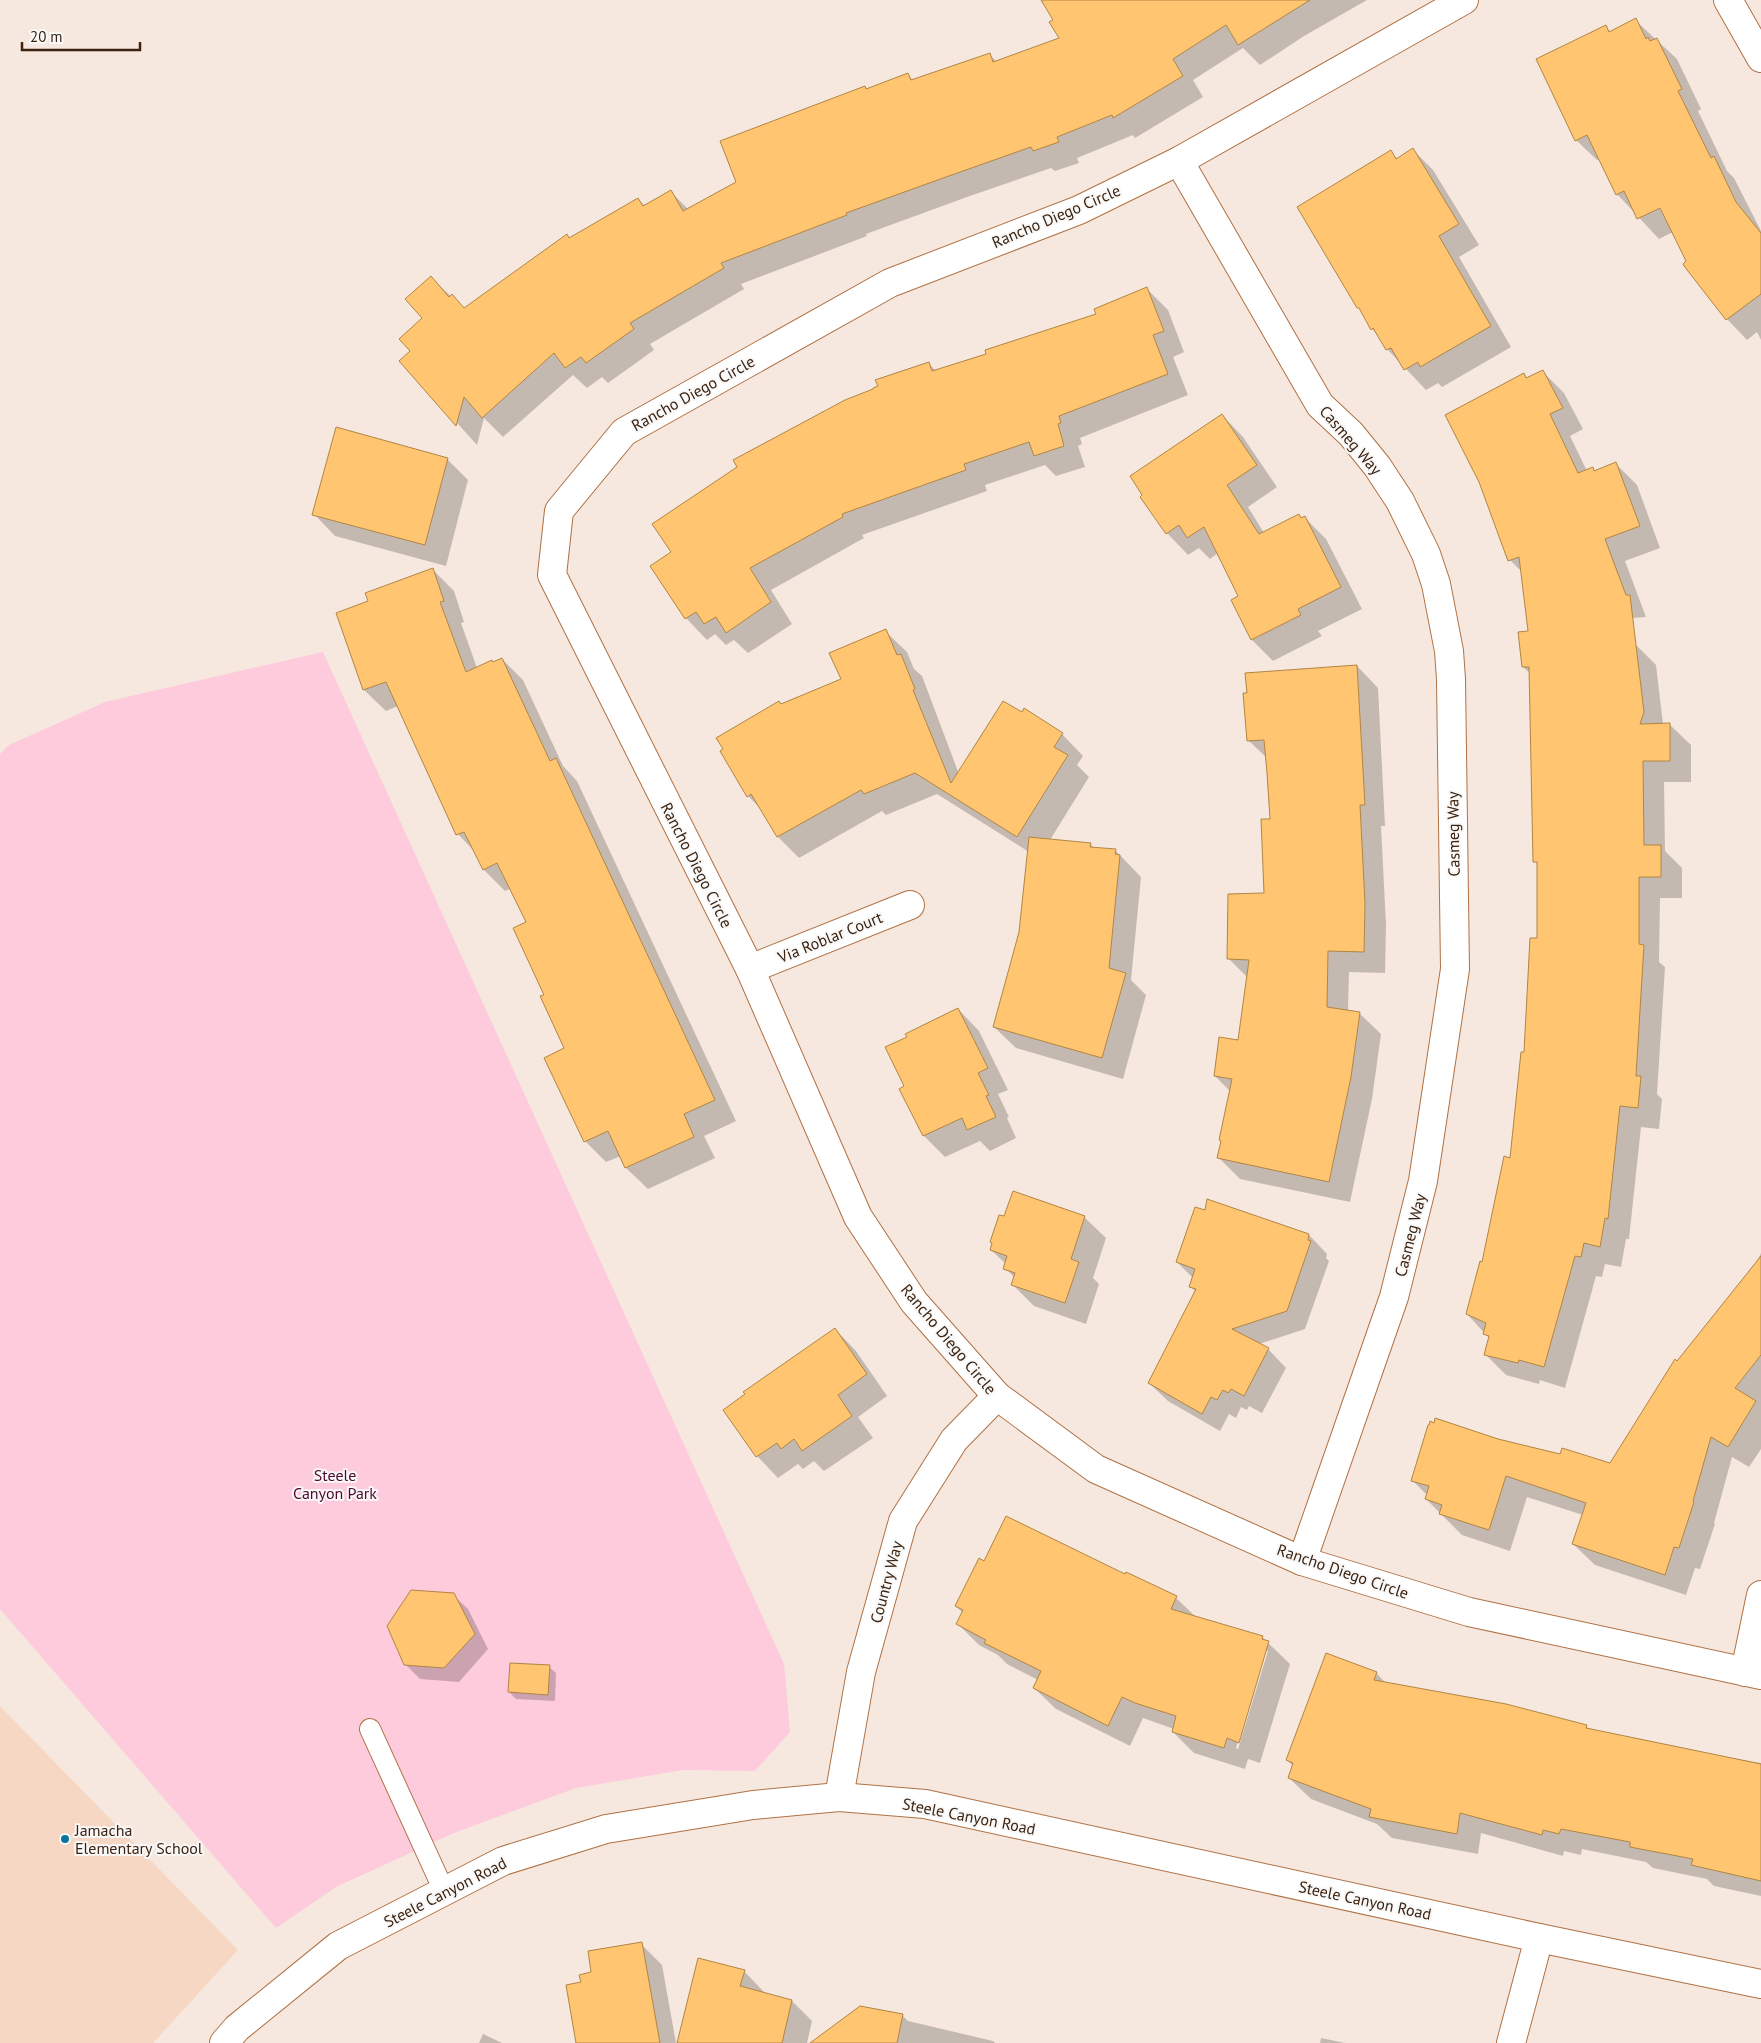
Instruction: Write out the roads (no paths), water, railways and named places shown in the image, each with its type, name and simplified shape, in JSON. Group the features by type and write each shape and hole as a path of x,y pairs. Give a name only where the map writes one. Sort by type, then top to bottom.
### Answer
{"street":[{"name":"Rancho Diego Circle","path":"1464,0 1179,161 1079,210 890,283 624,432 559,511 552,574 750,970 858,1217 914,1302 997,1396 1096,1469 1302,1561 1469,1612 1753,1674"},
{"path":"1728,0 1761,58"},
{"name":"Casmeg Way","path":"1179,161 1320,405 1351,434 1377,466 1400,501 1426,554 1436,584 1449,651 1454,969 1423,1181 1394,1297 1302,1561"},
{"name":"Via Roblar Court","path":"750,970 910,905"},
{"name":"Country Way","path":"840,1797 861,1672 903,1521 954,1440 997,1396"},
{"path":"1753,1674 1761,1594"},
{"name":"Steele Canyon Road","path":"224,2043 237,2028 338,1946 503,1861 606,1829 753,1806 840,1797 925,1804 1539,1938 1761,1984"},
{"path":"1511,2043 1539,1938"}],"lane":[{"path":"370,1729 444,1891"}],"place":[{"name":"Jamacha Elementary School","path":"65,1839"}],"park label":[{"name":"Steele Canyon Park","path":"335,1484"}]}
